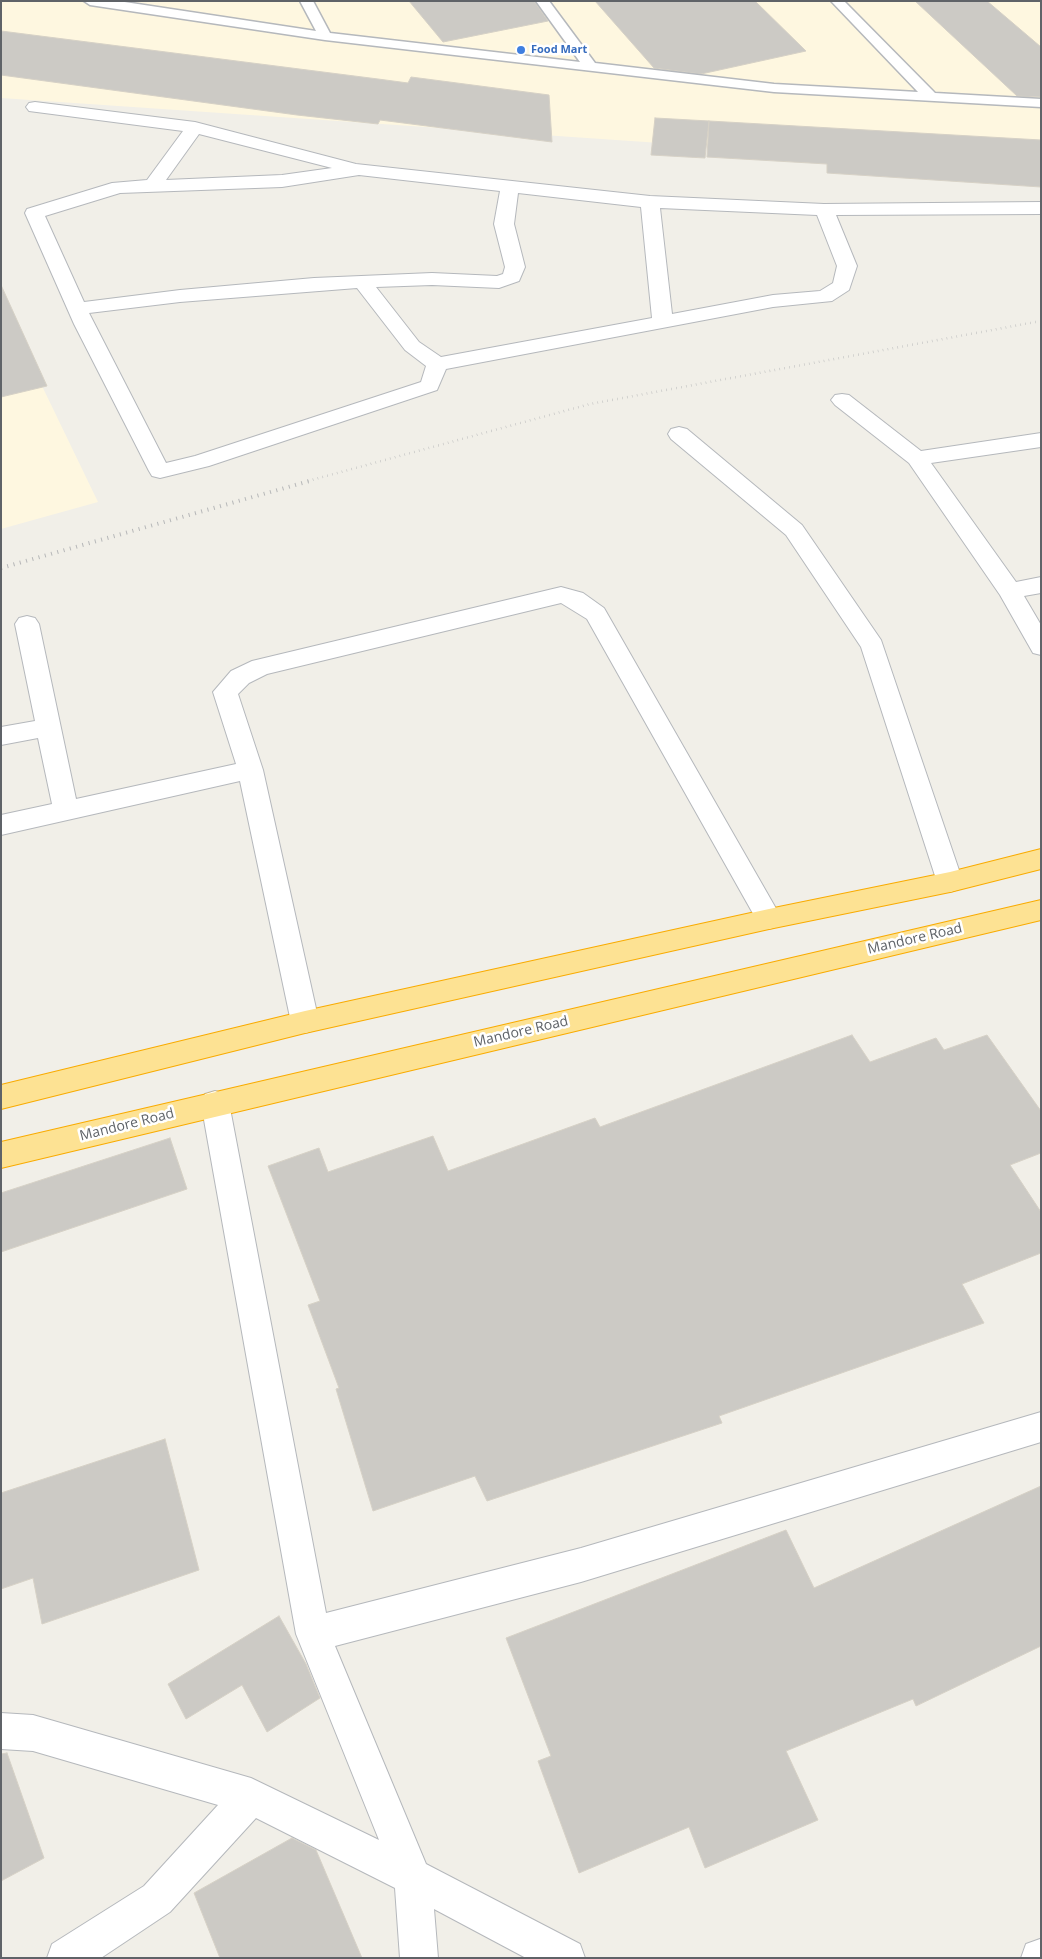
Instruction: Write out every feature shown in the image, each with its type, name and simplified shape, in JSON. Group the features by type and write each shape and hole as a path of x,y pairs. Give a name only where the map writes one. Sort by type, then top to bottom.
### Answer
{"highway":[{"path":"1,1097 305,1022 769,919 950,882 1041,859"},
{"name":"Mandore Road","path":"1,1155 1041,910"}],"street":[{"path":"35,107 195,128 359,169 650,202 824,210 983,207 1041,208"},
{"path":"153,185 195,128"},
{"path":"359,169 282,181 119,187 34,213 77,309 160,471 210,458 430,386 437,364"},
{"path":"77,309 180,296 362,282 432,279 499,282 512,276 515,267 504,224 510,187"},
{"path":"650,202 663,322"},
{"path":"362,282 412,346 437,364 773,301 825,297 842,286 847,266 824,210"},
{"path":"842,400 917,458 987,561 1010,591 1041,647"},
{"path":"679,434 794,530 873,646 950,882"},
{"path":"917,458 1041,440"},
{"path":"1010,591 1041,585"},
{"path":"305,1022 250,770 225,692 240,676 260,667 561,595 575,599 596,614 769,919"},
{"path":"27,624 66,811"},
{"path":"1,736 49,727"},
{"path":"1,826 250,770"},
{"path":"215,1104 313,1634 413,1878 419,1958"},
{"path":"313,1634 581,1565 1041,1427"},
{"path":"1,1731 33,1733 251,1796 566,1958"},
{"path":"66,1958 157,1899 251,1796"}],"lane":[{"path":"90,1 325,36 774,88 1041,103"},
{"path":"306,1 325,36"},
{"path":"542,1 590,66"},
{"path":"838,1 930,96"}],"shaded area":[{"name":"Food Mart","path":"1,1 1041,1 1041,169 1,98"},
{"path":"1,301 98,502 1,529"}],"building":[{"path":"409,1 534,1 548,21 443,42"},
{"path":"595,1 755,1 806,51 701,74 654,68"},
{"path":"915,1 987,1 1041,47 1041,97 1017,96"},
{"path":"1,31 408,83 411,77 549,95 552,142 380,120 378,124 297,115 1,75"},
{"path":"655,118 709,121 705,158 651,155"},
{"path":"709,121 1041,140 1041,187 827,173 827,164 707,157"},
{"path":"1,285 47,386 1,397"},
{"path":"852,1035 870,1062 936,1038 944,1050 987,1035 1041,1111 1041,1153 1010,1165 1041,1212 1041,1253 962,1284 984,1323 719,1416 722,1423 487,1501 475,1476 373,1511 336,1389 339,1388 308,1305 320,1301 268,1166 319,1148 328,1172 433,1136 448,1171 595,1118 600,1127"},
{"path":"170,1138 187,1189 1,1252 1,1193"},
{"path":"165,1439 199,1570 42,1624 33,1578 1,1589 1,1493"},
{"path":"1041,1486 1041,1646 916,1706 913,1699 786,1751 818,1820 705,1868 689,1827 579,1873 538,1761 551,1756 506,1638 786,1530 814,1588"},
{"path":"279,1616 306,1664 320,1698 267,1732 242,1685 186,1719 168,1684"},
{"path":"7,1753 44,1858 1,1881 1,1754"},
{"path":"292,1838 316,1850 362,1958 220,1958 194,1893"}],"railway":[{"path":"308,481 590,404 1041,321"},
{"path":"1,568 313,480"}],"place":[{"name":"Food Mart","path":"521,50"}]}
